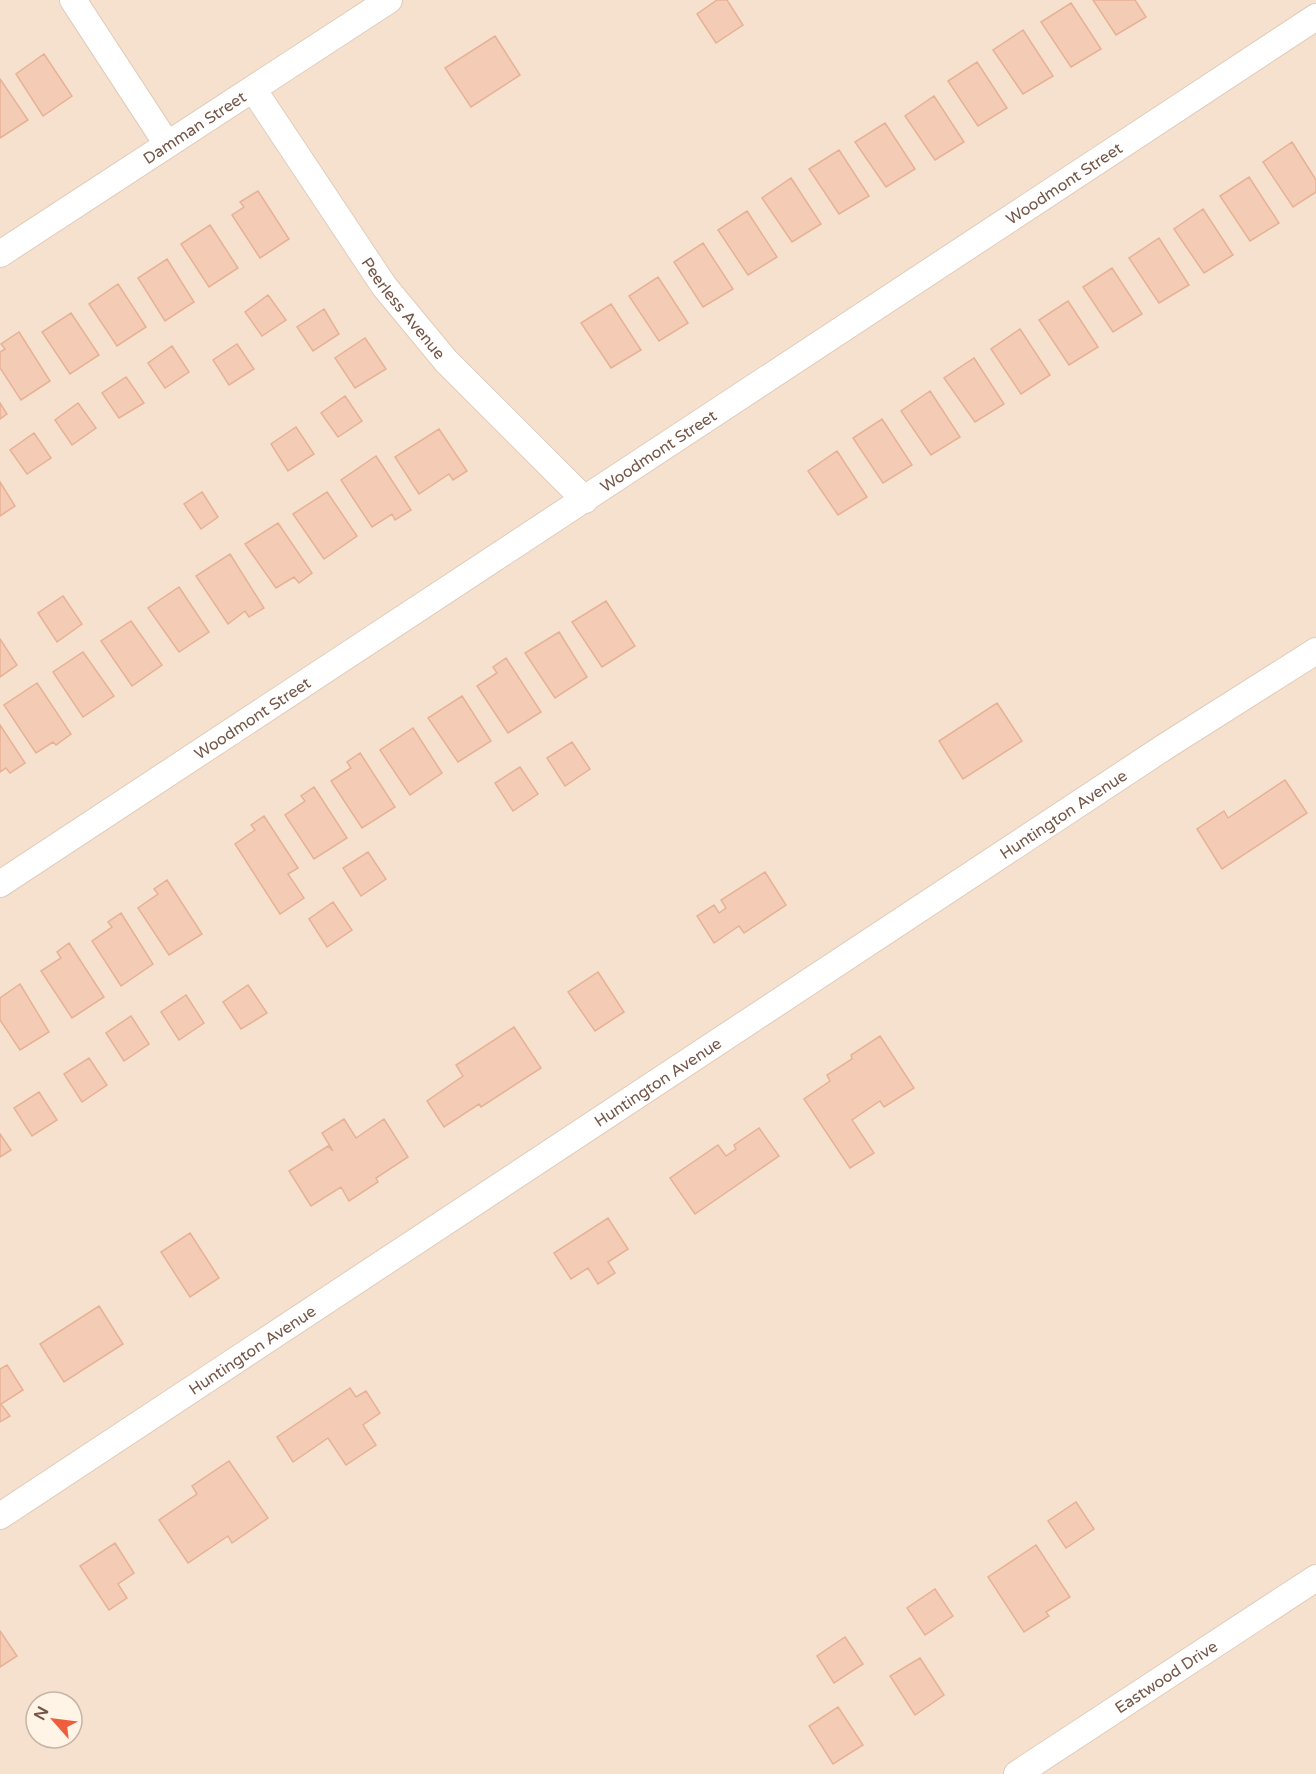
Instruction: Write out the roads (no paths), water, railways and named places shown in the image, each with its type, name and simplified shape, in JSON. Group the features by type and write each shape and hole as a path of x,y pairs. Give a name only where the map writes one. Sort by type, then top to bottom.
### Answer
{"street":[{"path":"73,0 167,144"},
{"name":"Damman Street","path":"0,254 388,0"},
{"name":"Woodmont Street","path":"0,884 1316,17"},
{"name":"Peerless Avenue","path":"253,89 384,286 446,361 585,500"},
{"name":"Huntington Avenue","path":"0,1516 1166,746 1316,651"},
{"name":"Eastwood Drive","path":"1017,1774 1316,1578"}]}
